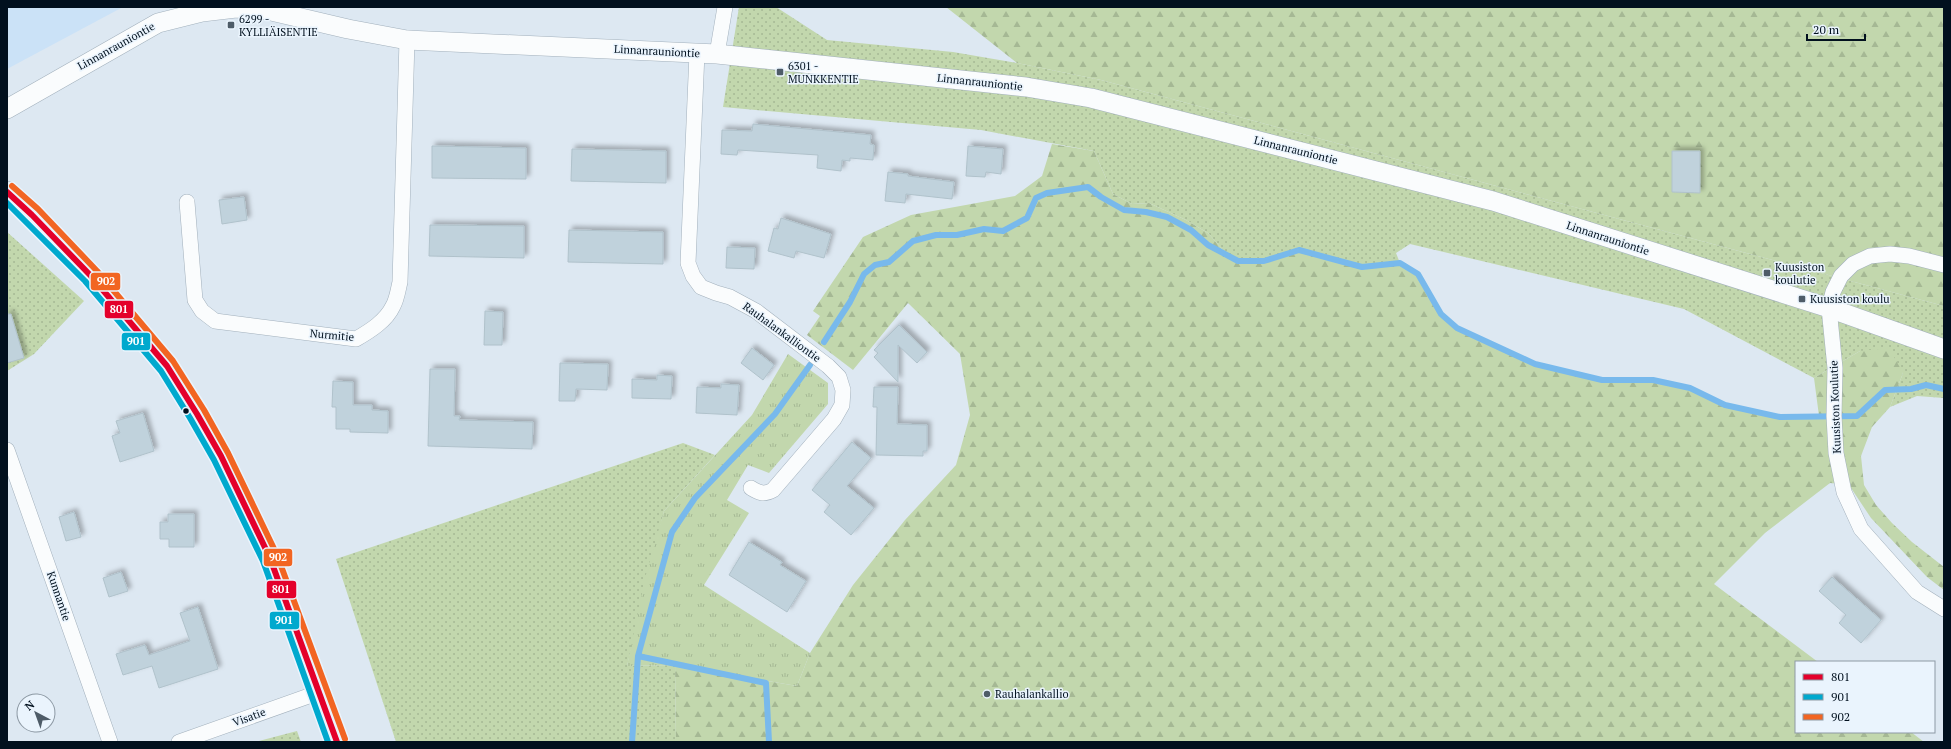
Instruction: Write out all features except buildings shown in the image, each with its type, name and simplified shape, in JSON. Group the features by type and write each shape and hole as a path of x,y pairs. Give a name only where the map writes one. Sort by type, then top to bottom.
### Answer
{"main road":[{"path":"7,192 32,214 91,276 167,366 198,414 221,456 270,558 337,742"}],"street":[{"path":"717,54 725,7"},
{"name":"Linnanrauniontie","path":"7,109 158,23 201,9 236,8 267,10 348,30 407,40 717,54 990,82 1091,98 1493,201 1829,308 1944,348"},
{"name":"Nurmitie","path":"187,202 195,300 202,310 215,321 356,339 370,332 381,323 393,307 400,282 407,40"},
{"name":"Rauhalankalliontie","path":"697,53 688,263 693,276 701,287 730,297 762,315 828,366 839,377 843,390 842,405 834,419 773,490 767,494 760,493 751,488"},
{"path":"1829,308 1833,292 1841,276 1853,264 1870,256 1890,254 1909,256 1944,265"},
{"name":"Kuusiston Koulutie","path":"1829,308 1835,368 1834,416 1836,446 1844,492 1861,529 1917,592 1944,609"},
{"name":"Kunnantie","path":"7,450 110,742"},
{"name":"Visatie","path":"179,742 320,692"}],"shaded area":[{"path":"7,7 123,7 7,69"}],"green space":[{"path":"739,7 776,7 827,40 953,52 1101,80 1944,306 1944,398 1917,396 1890,407 1903,373 1860,351 1814,378 1684,309 1410,244 1396,253 1400,263 1362,267 1299,250 1264,261 1238,261 1223,250 1208,233 1186,220 1149,203 1132,204 1113,194 1094,151 981,130 723,107"},
{"path":"946,7 1944,7 1944,306 1101,80 1017,63"},
{"path":"1052,144 1094,151 1113,194 1132,204 1149,203 1186,220 1208,233 1223,250 1238,260 1264,261 1299,250 1362,267 1400,263 1418,274 1441,314 1457,328 1535,364 1602,380 1653,380 1690,388 1725,405 1780,417 1819,416 1814,378 1860,351 1889,348 1903,373 1890,407 1872,427 1861,456 1864,485 1876,505 1892,523 1912,542 1944,567 1944,590 1927,577 1871,518 1849,485 1830,483 1765,533 1714,584 1817,661 1795,661 1795,733 1912,733 1924,742 676,742 675,665 797,686 810,653 853,585 905,520 956,465 970,415 960,354 908,303 853,370 807,335 820,316 813,311 863,237 911,215 1015,196 1042,176"},
{"path":"7,232 84,301 34,354 7,371"},
{"path":"788,354 828,383 828,404 769,473 748,465 727,500 749,513 704,585 810,653 797,686 675,665 627,666 645,578 664,511 752,415"},
{"path":"683,443 715,455 664,511 627,666 675,665 676,742 396,742 336,559"},
{"path":"297,731 301,742 255,742"}],"waterway":[{"path":"824,342 850,302 864,274 875,265 889,262 913,241 936,235 957,235 984,229 1003,231 1027,218 1036,198 1047,193 1088,187 1101,197 1124,210 1146,212 1167,217 1191,230 1208,245 1238,261 1264,261 1299,250 1362,267 1400,263 1418,274 1441,314 1457,328 1535,364 1602,380 1653,380 1690,388 1725,405 1780,417 1857,416 1885,390 1911,389 1926,385 1944,389"},
{"path":"632,742 638,656 672,532 695,498 775,414 810,365"},
{"path":"638,656 766,683 769,742"}],"transit line":[{"name":"902","path":"12,186 38,209 97,271 173,361 204,410 228,453 277,555 345,739"},
{"name":"801","path":"7,192 32,215 91,276 167,366 197,414 221,456 270,558 337,742"},
{"name":"901","path":"7,203 85,281 161,371 190,418 214,460 263,561 328,742"}],"place":[{"name":"6299 - KYLLIÄISENTIE","path":"231,25"},
{"name":"6301 - MUNKKENTIE","path":"780,72"},
{"name":"Kuusiston koulutie","path":"1767,273"},
{"name":"Kuusiston koulu","path":"1802,299"},
{"name":"Rauhalankallio","path":"987,694"}]}
